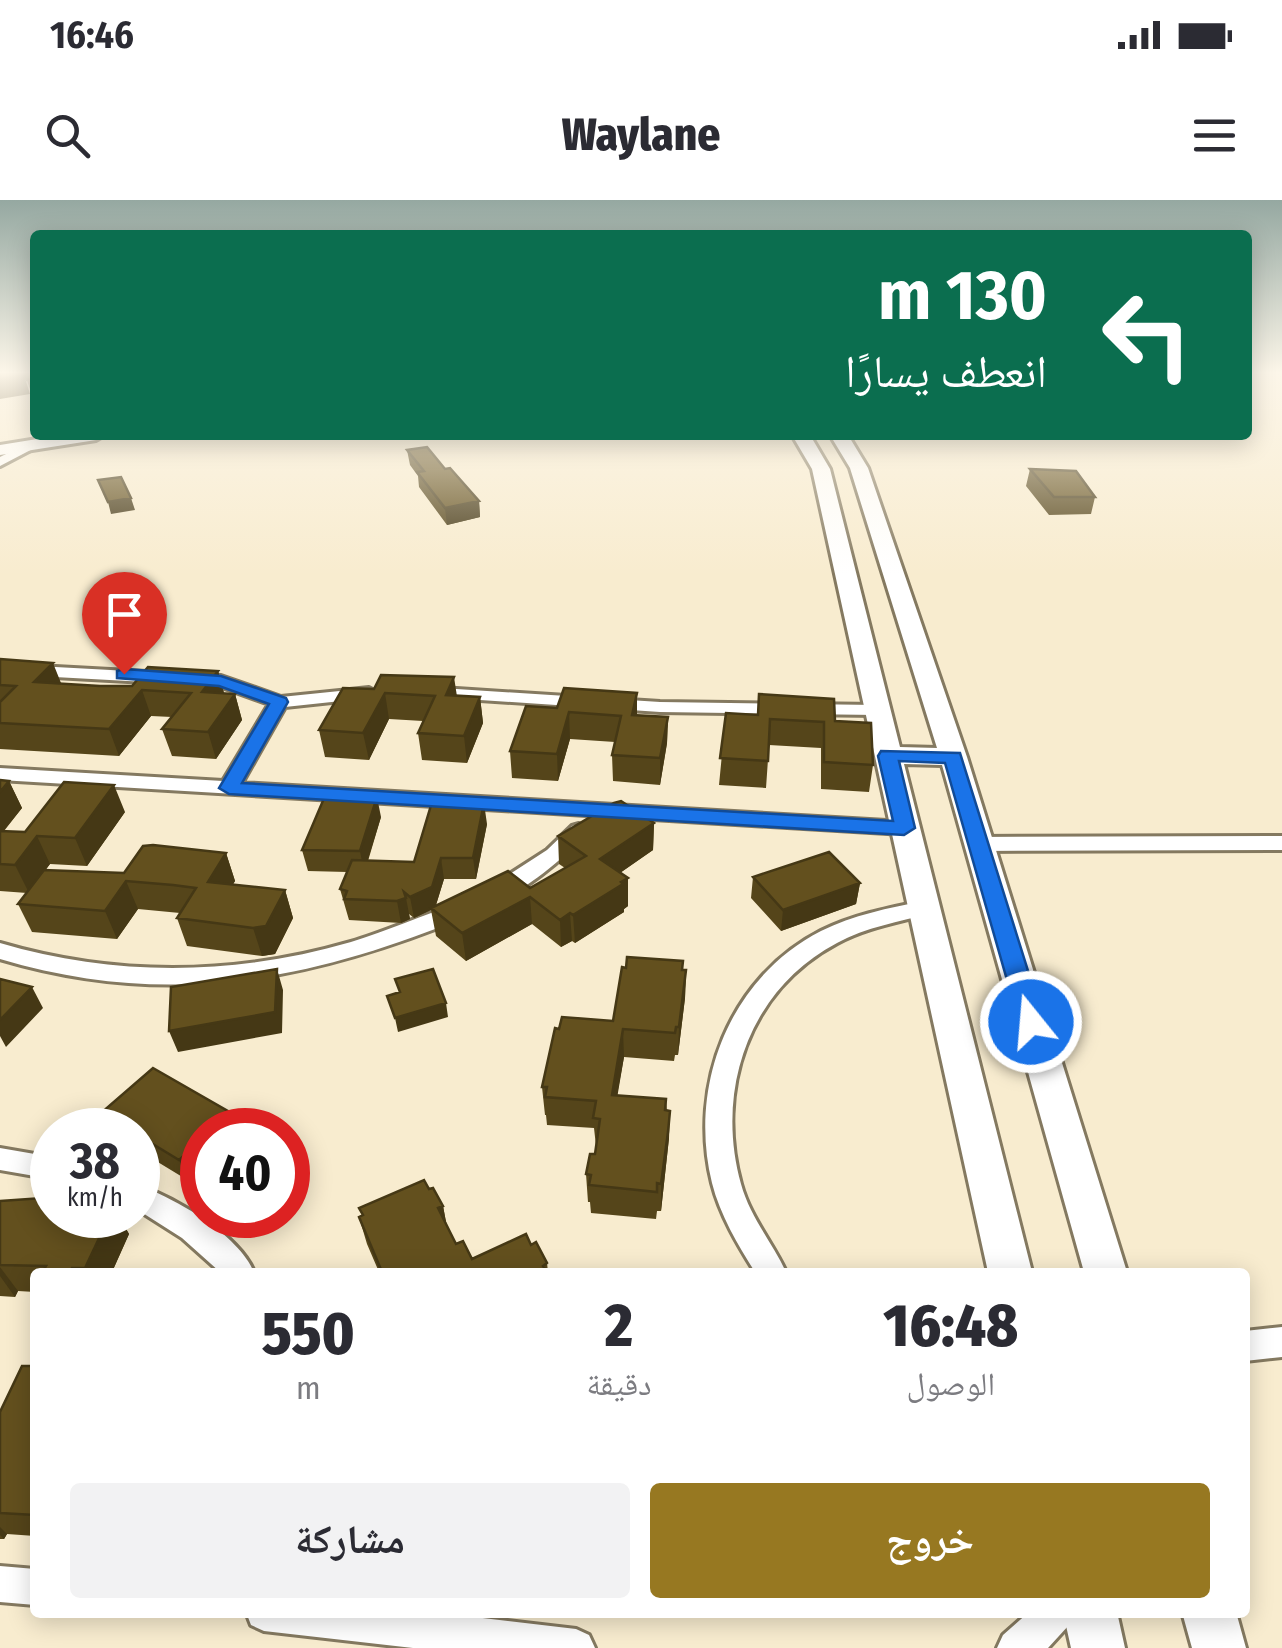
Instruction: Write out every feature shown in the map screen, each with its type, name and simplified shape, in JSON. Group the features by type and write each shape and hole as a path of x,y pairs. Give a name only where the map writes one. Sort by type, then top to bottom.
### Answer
{"street":[{"path":"0,450 30,440"},
{"path":"0,462 32,440"},
{"path":"805,440 820,469 1009,1268"},
{"path":"842,440 859,468 953,757 1105,1268"},
{"path":"0,669 221,681 280,702 396,691 660,707 877,710"},
{"path":"229,788 280,702"},
{"path":"888,756 953,757"},
{"path":"0,774 904,828"},
{"path":"0,952 28,962 116,976 214,976 314,961 408,934 489,898 554,855 599,810"},
{"path":"978,844 1282,843"},
{"path":"767,1268 726,1186 716,1122 722,1065 742,1016 775,975 818,944 868,921 923,908"},
{"path":"0,1159 30,1164"},
{"path":"160,1208 220,1250 236,1268"},
{"path":"1250,1345 1282,1342"},
{"path":"0,1584 30,1587"},
{"path":"355,1618 576,1648"},
{"path":"1091,1618 1098,1648"},
{"path":"1211,1618 1220,1648"}],"building":[{"path":"427,447 479,501 445,508 417,472 424,471 407,450"},
{"path":"1030,469 1076,471 1095,497 1054,497"},
{"path":"121,477 131,498 108,502 98,480"},
{"path":"0,659 53,663 34,682 100,686 132,686 148,667 218,671 202,692 235,694 208,732 162,729 191,693 142,690 109,729 0,723 0,702 16,686 0,685"},
{"path":"381,675 454,677 446,695 480,697 464,736 418,733 435,696 385,693 363,733 319,730 343,688 374,689"},
{"path":"564,688 637,693 632,715 668,717 660,758 612,755 621,716 569,712 557,754 510,751 526,706 557,708"},
{"path":"759,694 834,699 835,721 871,723 873,765 824,762 824,722 770,719 768,761 720,758 726,713 758,715"},
{"path":"64,782 114,785 75,838 37,836 15,865 0,864 0,831 25,832"},
{"path":"325,796 377,797 360,851 302,850"},
{"path":"621,801 654,823 600,859 628,878 623,884 573,915 560,920 530,897 462,933 431,908 508,871 530,888 586,856 558,836"},
{"path":"432,802 484,803 473,858 441,858 432,887 410,897 404,892 406,898 397,901 344,899 347,891 340,889 352,860 414,862"},
{"path":"143,846 226,853 208,882 285,890 266,926 253,928 177,918 196,888 173,885 126,881 105,911 18,904 44,870 124,873"},
{"path":"829,852 860,883 783,910 753,877"},
{"path":"627,957 683,961 682,970 686,970 675,1033 623,1029 612,1095 666,1099 665,1110 670,1111 668,1132 657,1192 589,1185 591,1175 586,1174 590,1154 595,1154 600,1119 593,1118 596,1101 545,1097 547,1087 542,1087 555,1028 559,1029 562,1017 613,1021"},
{"path":"277,969 275,1012 169,1031 171,987"},
{"path":"433,969 446,1003 395,1018 387,996 400,992 395,979"},
{"path":"0,979 32,987 0,1020"},
{"path":"153,1068 223,1108 180,1108 179,1160 160,1148 160,1108 107,1108"},
{"path":"424,1180 443,1206 438,1208 456,1244 463,1241 472,1259 526,1234 531,1245 536,1242 547,1263 544,1268 380,1268 359,1217 363,1215 359,1208"},
{"path":"30,1199 30,1238 99,1238 85,1268 0,1265 0,1201"},
{"path":"22,1366 30,1366 30,1515 0,1513 0,1412"}],"route":[{"path":"124,674 221,681 280,702 229,788 904,828 888,756 953,757 1031,1022"}]}
